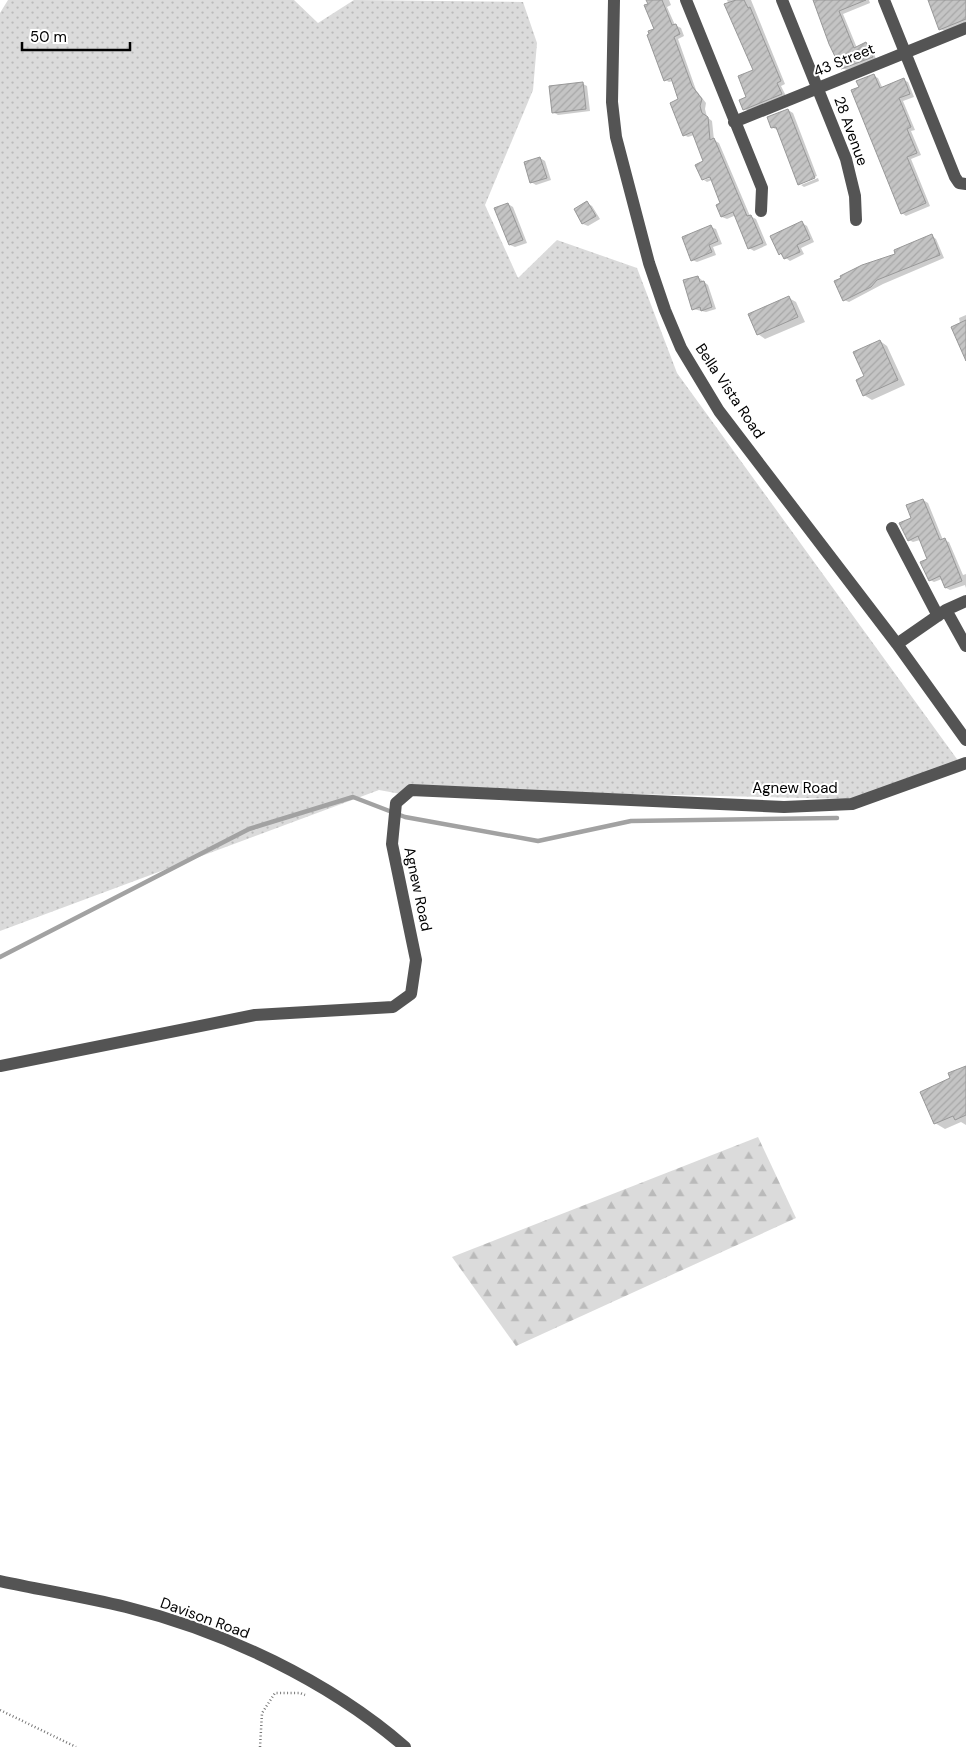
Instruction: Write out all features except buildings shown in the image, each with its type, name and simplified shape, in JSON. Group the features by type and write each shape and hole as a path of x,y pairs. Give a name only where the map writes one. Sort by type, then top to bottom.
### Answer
{"street":[{"name":"Bella Vista Road","path":"614,0 612,102 616,137 649,263 665,310 681,348 720,411 897,644 966,740"},
{"path":"686,0 762,188 761,211"},
{"name":"28 Avenue","path":"782,0 846,159 855,196 856,220"},
{"path":"884,0 955,176 959,184 966,184"},
{"name":"43 Street","path":"734,122 966,28"},
{"path":"892,528 942,613 966,646"},
{"path":"897,644 942,613 966,601"},
{"name":"Agnew Road","path":"0,1066 255,1015 393,1007 411,994 416,960 392,844 396,803 410,790 784,807 852,804 966,763"},
{"name":"Davison Road","path":"0,1581 128,1608 217,1637 297,1674 372,1719 405,1747"}],"path":[{"path":"260,1747 262,1714 275,1693 300,1692 309,1696"},
{"path":"0,1710 76,1747"}],"green space":[{"path":"8,0 294,0 318,23 354,0 523,2 537,43 533,90 485,205 518,278 557,240 637,268 677,373 962,766 851,799 409,789 401,794 379,790 0,931 0,13"},
{"path":"758,1137 796,1218 516,1346 452,1257"}],"waterway":[{"path":"0,957 249,829 353,797 405,817 538,841 631,821 837,818"}]}
